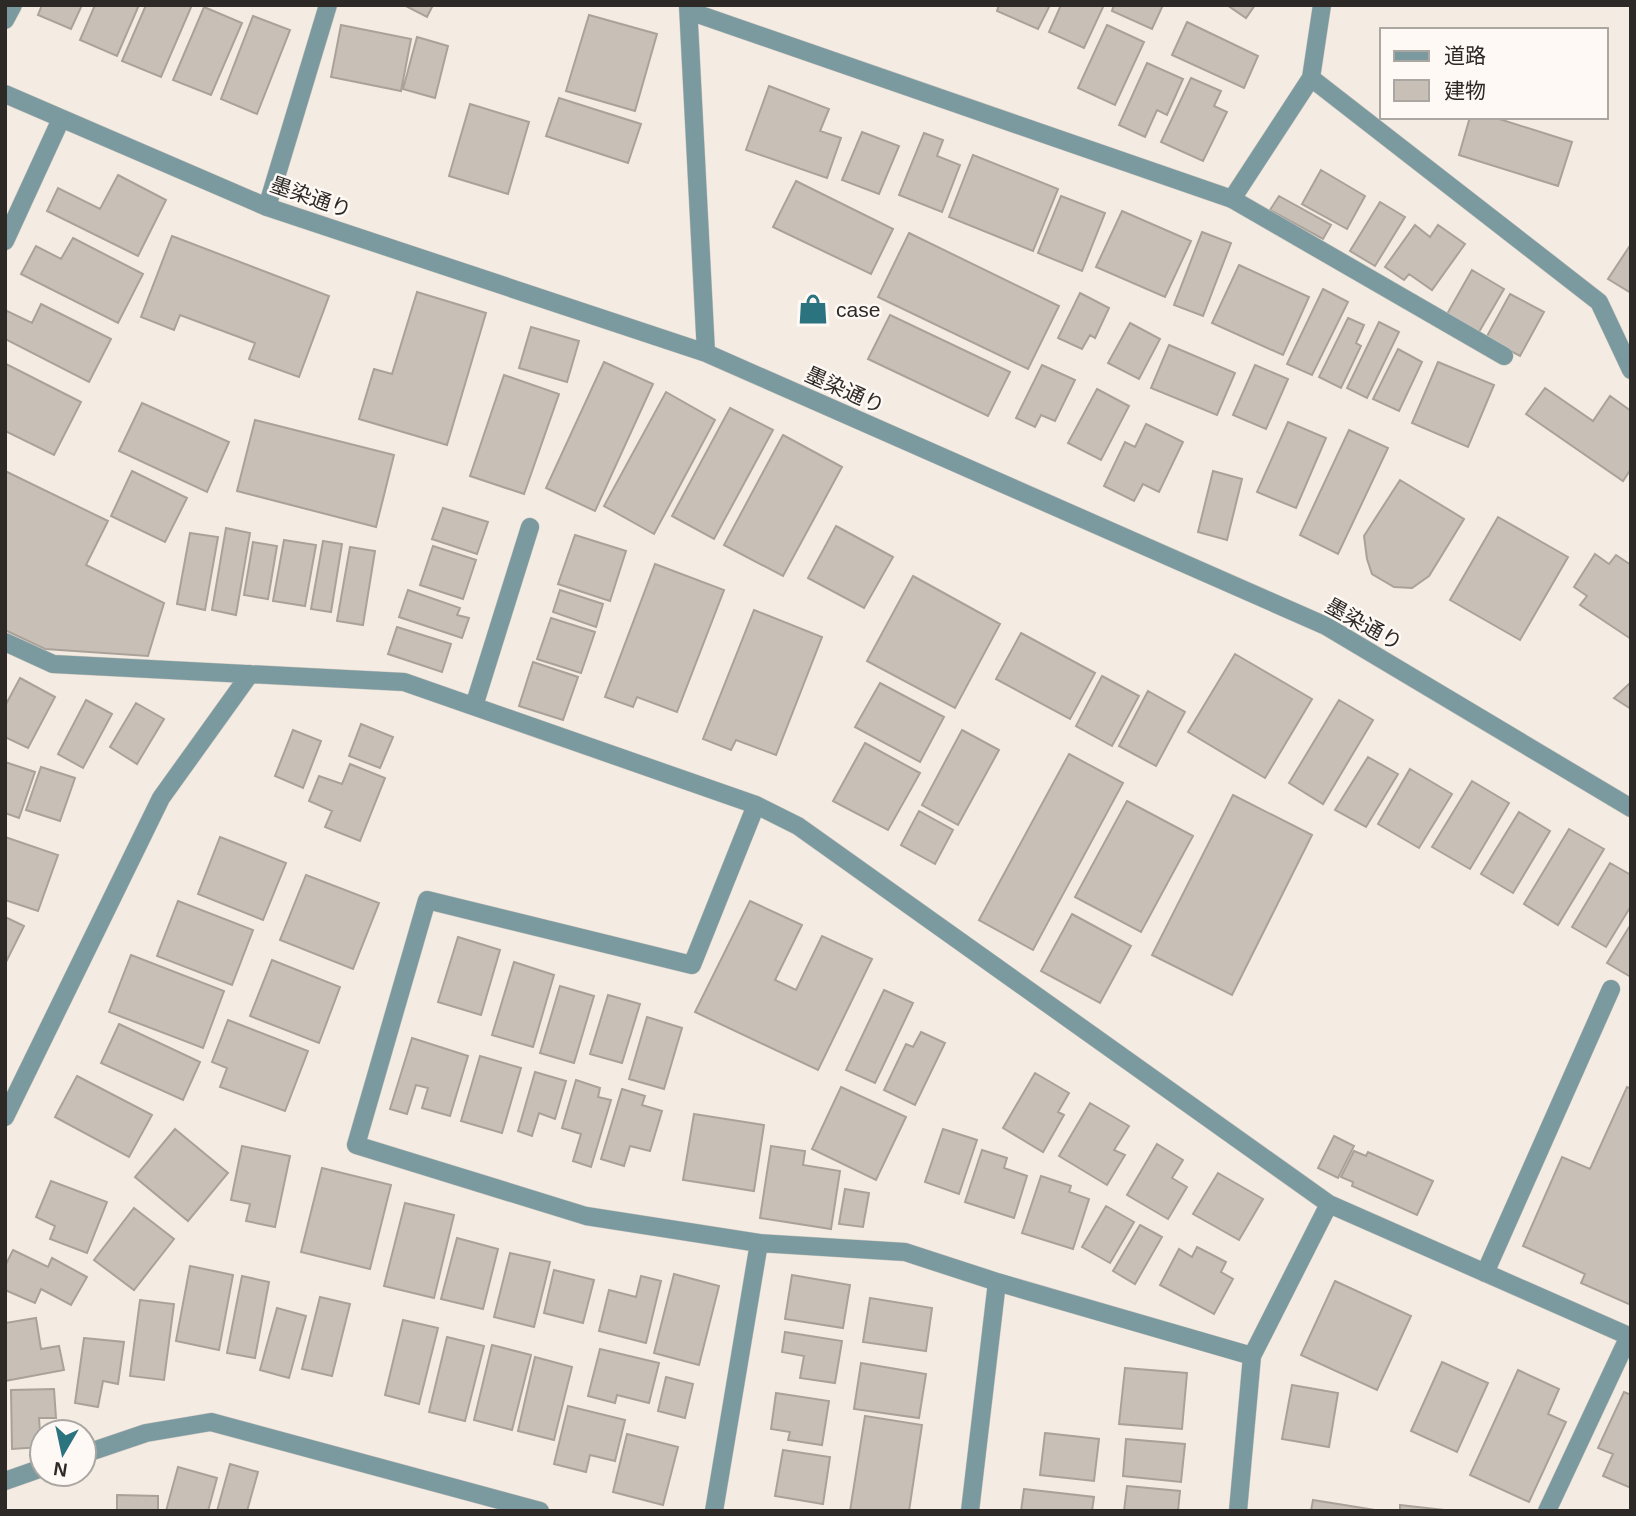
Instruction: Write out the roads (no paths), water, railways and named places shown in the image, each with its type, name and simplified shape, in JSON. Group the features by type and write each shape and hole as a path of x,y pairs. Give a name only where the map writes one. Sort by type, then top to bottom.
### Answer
{"street":[{"path":"5,20 13,5"},
{"path":"267,207 328,5"},
{"path":"1231,200 1311,78 1322,5"},
{"path":"706,353 689,8 1231,200 1504,356"},
{"path":"1311,78 1599,302 1631,370"},
{"name":"墨染通り","path":"5,94 267,207 706,353 1325,626 1631,808"},
{"path":"5,241 61,119"},
{"path":"474,706 530,527"},
{"path":"5,642 53,664 404,682 756,805 798,826 1329,1204 1630,1336 1547,1511"},
{"path":"5,1117 161,798 250,674"},
{"path":"756,805 692,965 427,900 356,1146 586,1216 759,1243 905,1252 997,1282 1252,1356"},
{"path":"1485,1273 1611,989"},
{"path":"1238,1511 1252,1356 1329,1204"},
{"path":"714,1511 759,1243"},
{"path":"970,1511 997,1282"},
{"path":"98,1449 146,1433 211,1422 540,1511"},
{"path":"5,1481 28,1473"}],"place":[{"name":"case","path":"813,309"}]}
